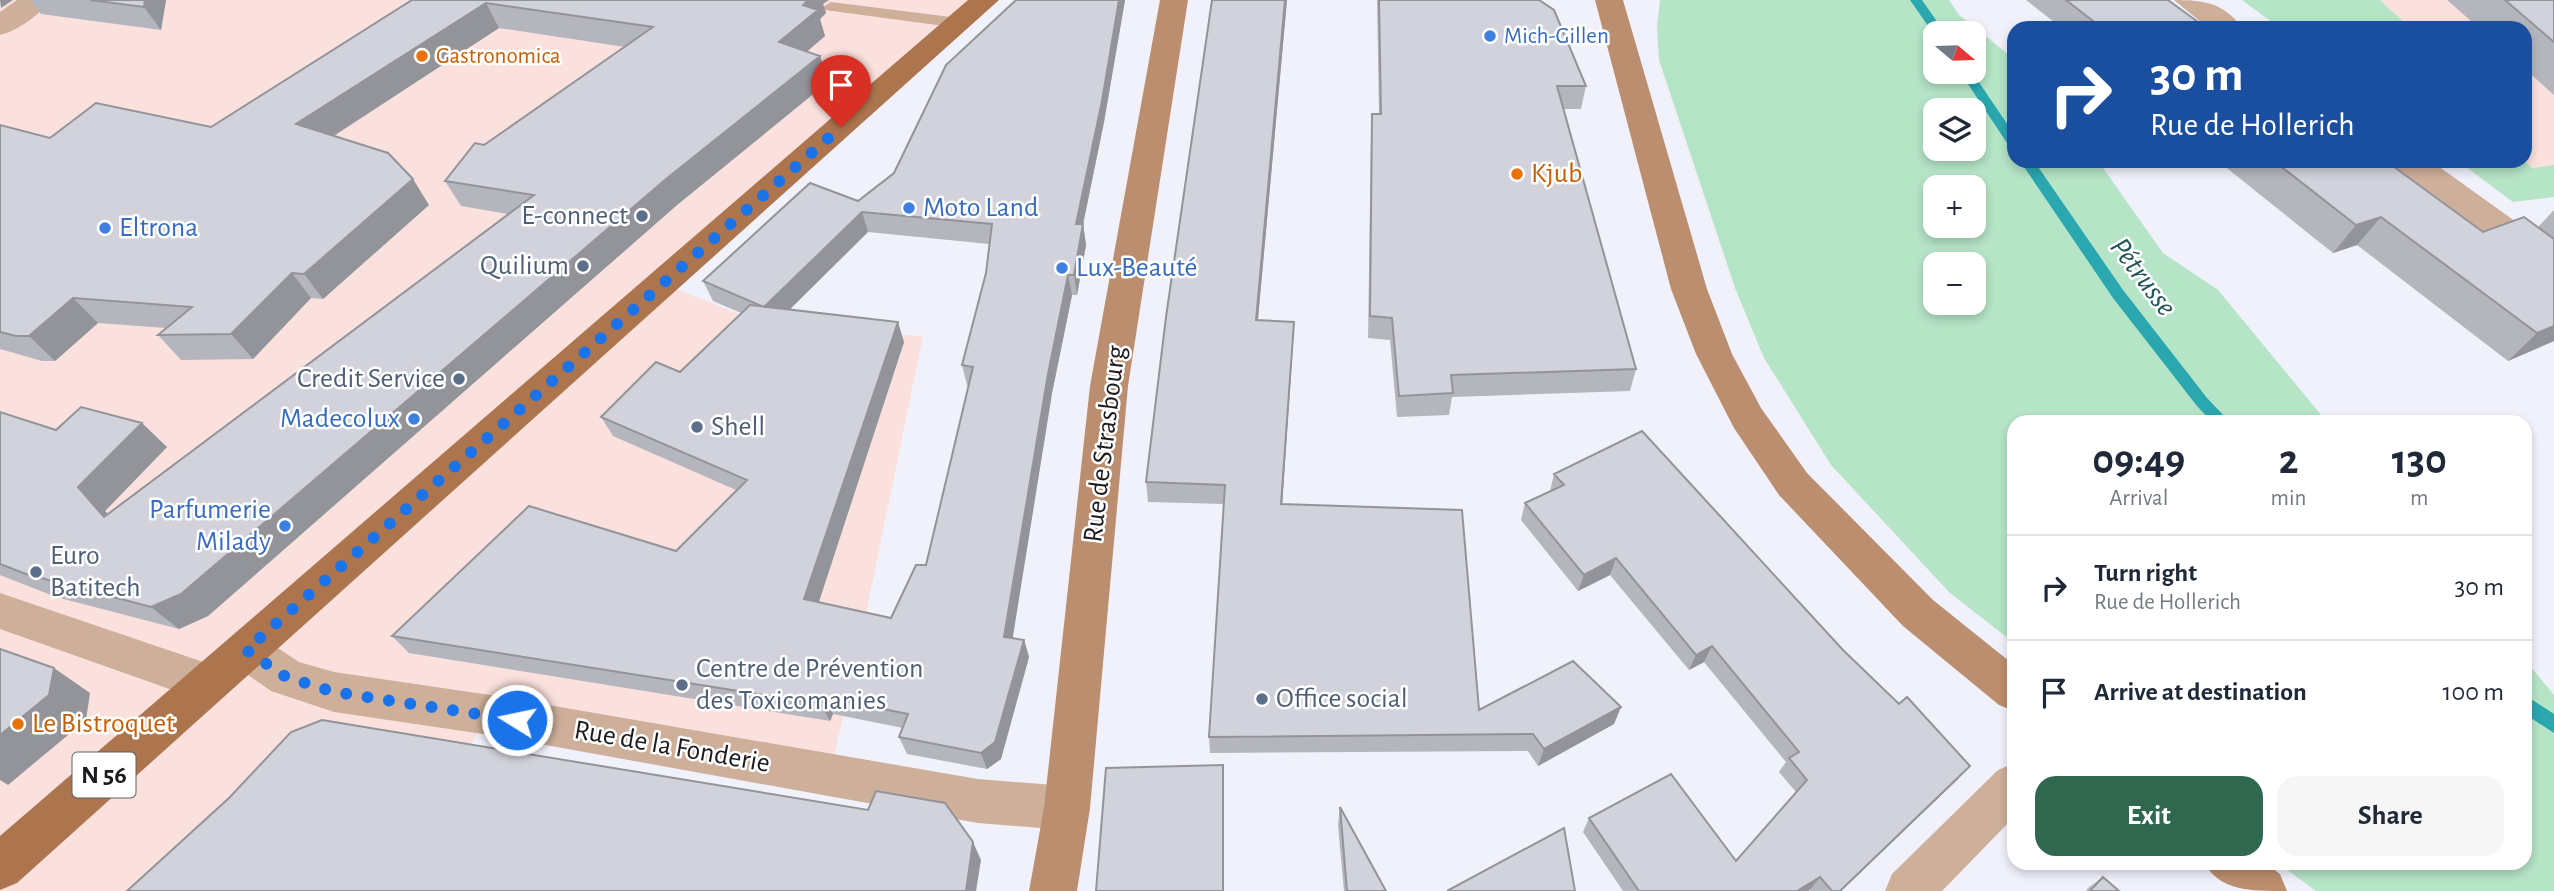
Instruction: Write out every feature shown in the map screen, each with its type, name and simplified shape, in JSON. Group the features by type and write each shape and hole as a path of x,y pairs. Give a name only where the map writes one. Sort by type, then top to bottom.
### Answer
{"main road":[{"path":"1586,0 1644,134"},
{"path":"1609,0 1689,289 1714,354 1747,418 1793,484 1918,613 2007,685"},
{"path":"1637,0 1644,134"},
{"name":"Rue de Strasbourg","path":"1053,891 1067,808 1109,386 1174,1"},
{"name":"N 56","path":"0,867 972,11"},
{"path":"2237,870 2263,891"}],"street":[{"path":"0,26 36,0"},
{"path":"2188,0 2217,21"},
{"path":"2419,168 2554,266"},
{"path":"0,611 209,684"},
{"name":"Rue de la Fonderie","path":"246,650 286,677 334,692 504,717 978,801 1067,808"},
{"path":"1909,891 2007,792"}],"lane":[{"path":"831,7 972,11"}],"shaded area":[{"path":"0,0 985,0 664,284 772,327 923,336 854,672 828,780 490,715 374,891 0,891"},
{"path":"2380,0 2554,0 2554,165 2532,168 2532,21 2402,21"}],"green space":[{"path":"1660,0 1949,0 1966,21 1923,21 1923,84 1986,84 1986,37 2007,53 2007,168 2103,168 2163,253 2218,290 2321,415 2007,415 2007,638 1949,592 1831,465 1764,358 1735,288 1659,60 1657,27"},
{"path":"2242,0 2380,0 2402,21 2270,21"},
{"path":"2554,165 2554,197 2513,202 2467,168 2532,168"},
{"path":"2532,668 2554,695 2554,891 2316,891 2288,870 2532,870"}],"building":[{"path":"90,0 145,0 144,7"},
{"path":"412,0 808,0 803,5 818,10 779,42 820,56 666,179 181,594 151,607 26,574 0,564 0,412 56,430 81,407 142,423 78,487 104,517 534,195 445,181 475,143 484,145 653,27 486,3 296,124 388,153 413,179 304,274 292,273 231,334 158,335 192,307 73,298 29,336 0,332 0,125 50,138 96,103 211,127"},
{"path":"1016,0 1119,0 1102,101 1076,224 1083,224 1074,275 1068,275 1048,374 1004,637 1024,640 995,742 981,753 899,737 908,714 823,697 820,704 392,636 529,506 676,551 747,480 601,417 656,362 680,372 750,305 763,306 703,281 810,183 858,201 894,173 946,65","holes":["862,212 992,224 986,273 962,365 973,367 926,565 916,565 891,618 804,599 898,322 764,307"]},
{"path":"1212,0 1285,0 1256,320 1294,322 1281,504 1462,510 1479,710 1573,661 1621,707 1544,749 1533,734 1209,737 1225,485 1146,482 1166,317"},
{"path":"1379,0 1539,0 1554,10 1586,86 1557,86 1636,369 1451,375 1453,393 1399,396 1392,318 1370,316 1372,114 1381,114"},
{"path":"2066,0 2168,0 2196,21 2093,21"},
{"path":"2505,0 2554,0 2554,42 2532,21"},
{"path":"2283,168 2396,168 2483,232 2524,217 2554,239 2554,326 2537,333 2381,217 2356,225"},
{"path":"1642,431 1843,650 1899,704 1907,697 1970,766 1840,891 1832,891 1820,877 1797,891 1639,891 1589,818 1671,774 1736,861 1807,780 1789,758 1799,752 1712,646 1696,655 1616,558 1584,575 1525,503 1564,485 1554,474"},
{"path":"0,649 54,668 49,695 0,735"},
{"path":"322,720 868,810 876,791 945,803 973,842 966,891 127,891 229,798 291,732"},
{"path":"1223,765 1223,891 1096,891 1106,768"},
{"path":"1340,807 1386,891 1347,891"},
{"path":"1564,828 1575,891 1447,891"},
{"path":"2103,877 2119,891 2090,891"}],"waterway":[{"name":"Pétrusse","path":"1916,0 1931,21"},
{"name":"Pétrusse","path":"1974,84 2007,133"},
{"name":"Pétrusse","path":"2032,168 2118,294 2215,415"},
{"name":"Pétrusse","path":"2532,708 2554,725"}],"place":[{"name":"Mich-Gillen","path":"1490,36"},
{"name":"Gastronomica","path":"422,56"},
{"name":"Kjub","path":"1517,174"},
{"name":"Moto Land","path":"909,208"},
{"name":"E-connect","path":"642,216"},
{"name":"Eltrona","path":"105,228"},
{"name":"Quilium","path":"583,266"},
{"name":"Lux-Beauté","path":"1062,268"},
{"name":"Credit Service","path":"459,379"},
{"name":"Madecolux","path":"414,419"},
{"name":"Shell","path":"697,427"},
{"name":"Parfumerie Milady","path":"285,526"},
{"name":"Euro Batitech","path":"36,572"},
{"name":"Centre de Prévention des Toxicomanies","path":"682,685"},
{"name":"Office social","path":"1262,699"},
{"name":"Le Bistroquet","path":"18,724"}],"route":[{"path":"517,720 334,692 286,677 246,650 841,127"}]}
